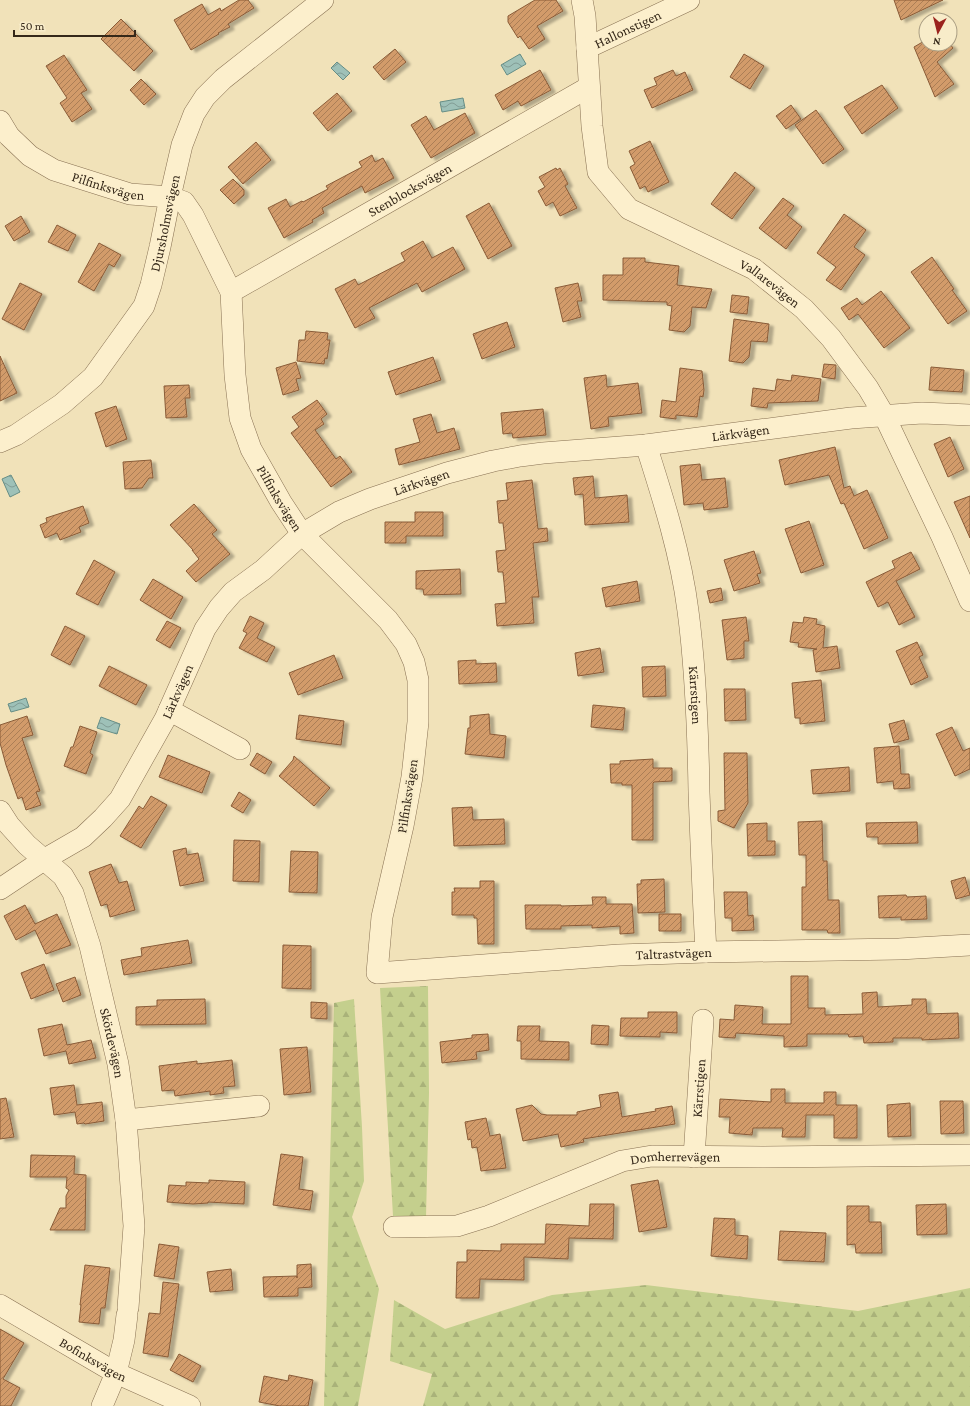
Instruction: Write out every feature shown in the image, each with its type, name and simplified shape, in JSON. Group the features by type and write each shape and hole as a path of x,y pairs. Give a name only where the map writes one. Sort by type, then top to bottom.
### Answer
{"street":[{"name":"Djursholmsvägen","path":"0,442 16,435 62,404 93,377 144,306 151,285 160,247 182,144 194,114 206,97 223,80 323,0"},
{"name":"Vallarevägen","path":"582,0 592,126 598,172 629,209 754,269 804,309 849,362 868,388 884,415 930,510 970,601"},
{"name":"Hallonstigen","path":"587,48 689,0"},
{"name":"Stenblocksvägen","path":"231,292 589,87"},
{"name":"Pilfinksvägen","path":"0,121 9,136 30,156 54,170 130,194 170,197 184,202 193,215 231,292 235,375 240,418 251,449 264,474 302,534 388,620 406,644 414,662 418,680 418,722 412,777 403,826 382,917 377,972"},
{"name":"Lärkvägen","path":"0,889 83,837 103,818 120,799 169,710 205,629 219,608 234,592 263,570 302,534 339,512 370,499 447,473 500,460 543,453 646,445 821,421 884,415 922,413 970,415"},
{"name":"Kärrstigen","path":"646,445 675,546 688,610 695,682 701,869 706,952"},
{"path":"169,710 240,749"},
{"name":"Skördevägen","path":"0,811 9,825 28,845 63,876 73,893 90,946 118,1064 126,1120 134,1226 128,1312 124,1340 116,1373 102,1406"},
{"name":"Taltrastvägen","path":"377,972 619,955 706,952 892,950 970,944"},
{"name":"Kärrstigen","path":"694,1157 703,1020"},
{"path":"126,1120 259,1106"},
{"name":"Domherrevägen","path":"394,1227 457,1226 488,1216 622,1161 652,1156 802,1157 970,1155"},
{"name":"Bofinksvägen","path":"0,1305 116,1373 190,1406"}],"green space":[{"path":"428,986 429,1093 426,1217 407,1219 393,1216 380,988"},
{"path":"354,999 364,1181 352,1217 379,1289 358,1406 324,1406 334,1003"},
{"path":"646,1285 858,1311 970,1288 970,1406 423,1406 432,1374 390,1361 394,1300 445,1329 552,1295"}],"water":[{"path":"520,54 526,64 507,75 501,65"},
{"path":"337,62 350,73 343,80 331,68"},
{"path":"463,98 465,108 442,112 440,102"},
{"path":"11,475 20,492 10,497 2,479"},
{"path":"26,698 29,707 11,712 8,704"},
{"path":"101,717 120,724 117,734 97,728"}],"building":[{"path":"239,0 248,0 254,8 228,24 230,27 191,50 174,20 202,4 208,15 220,8 221,11"},
{"path":"535,0 556,0 563,11 537,26 545,39 529,49 520,36 518,38 508,22 508,16"},
{"path":"894,0 943,0 901,20"},
{"path":"121,19 153,51 134,71 101,39"},
{"path":"918,45 918,52 948,52 937,62 954,84 935,97 914,47"},
{"path":"395,49 406,62 384,80 373,67"},
{"path":"744,54 764,66 750,89 730,77"},
{"path":"64,55 87,90 81,93 92,109 72,122 60,103 67,98 46,66"},
{"path":"540,70 551,90 521,106 518,101 503,110 495,95"},
{"path":"673,70 676,76 685,72 693,90 652,108 644,90 657,85 654,78"},
{"path":"141,79 156,94 144,105 130,90"},
{"path":"882,85 898,108 862,134 844,107"},
{"path":"337,93 352,111 328,131 313,113"},
{"path":"791,105 801,119 786,129 776,116"},
{"path":"816,110 844,149 823,164 795,125"},
{"path":"465,113 475,133 431,158 411,125 426,116 434,130"},
{"path":"650,141 669,182 648,192 645,186 640,189 630,167 635,164 629,151"},
{"path":"256,142 271,160 243,184 228,167"},
{"path":"372,155 375,162 383,158 394,178 365,193 362,186 322,208 324,213 312,220 313,222 284,238 268,208 286,199 290,207 302,201 303,202 328,189 326,186 362,167 359,162"},
{"path":"556,168 557,170 560,168 568,184 565,186 577,208 560,216 553,202 546,206 538,191 545,187 539,177"},
{"path":"735,172 755,188 732,219 711,204"},
{"path":"233,179 244,190 244,195 234,204 220,190"},
{"path":"783,198 794,206 787,215 802,227 786,249 759,228"},
{"path":"489,203 512,246 488,259 466,216"},
{"path":"844,214 866,230 854,247 865,255 841,290 826,280 836,267 817,253"},
{"path":"21,216 30,232 14,241 5,226"},
{"path":"57,225 76,235 68,251 48,242"},
{"path":"423,241 432,258 453,247 465,269 422,292 417,283 369,308 375,318 355,328 335,289 355,279 358,285 405,261 401,253"},
{"path":"99,243 121,255 114,267 109,264 94,291 78,282"},
{"path":"932,257 967,311 948,324 911,272"},
{"path":"623,258 645,258 645,262 679,266 677,285 712,289 706,308 692,307 690,326 684,332 669,330 672,306 667,305 667,302 603,300 603,275 623,275"},
{"path":"20,283 42,294 24,330 2,319"},
{"path":"578,283 582,301 577,301 581,317 563,322 555,288"},
{"path":"881,291 910,328 884,348 858,314 849,320 841,308 857,298 862,305"},
{"path":"732,295 749,297 747,314 730,312"},
{"path":"734,319 769,324 767,342 751,341 749,357 743,363 729,361"},
{"path":"507,322 515,347 482,359 473,334"},
{"path":"306,331 328,333 327,340 330,340 327,359 325,358 324,364 297,361 299,340 305,340"},
{"path":"0,356 17,393 0,401"},
{"path":"433,357 441,380 396,395 388,372"},
{"path":"296,362 301,378 296,379 299,390 283,395 276,368"},
{"path":"824,364 836,365 835,379 822,377"},
{"path":"931,367 964,370 962,392 929,390"},
{"path":"680,368 702,371 704,390 703,397 700,396 697,417 676,415 676,419 660,417 662,400 676,402"},
{"path":"606,375 607,387 638,383 642,413 608,417 609,426 591,429 584,378"},
{"path":"792,375 821,379 818,401 768,403 767,408 751,406 753,388 775,391 777,379 791,381"},
{"path":"189,385 190,398 185,398 187,417 166,418 164,386"},
{"path":"317,400 327,414 321,419 324,424 315,430 336,459 340,456 352,472 331,487 291,433 299,427 292,417"},
{"path":"116,406 127,439 106,447 95,413"},
{"path":"543,409 546,435 513,438 512,433 503,434 501,413"},
{"path":"431,414 437,433 454,428 460,449 399,465 395,449 420,442 413,419"},
{"path":"950,437 964,469 948,477 934,444"},
{"path":"835,447 844,488 850,486 854,496 867,490 888,538 864,549 844,503 841,504 829,475 785,485 779,460"},
{"path":"151,460 153,478 149,478 142,488 125,489 123,462"},
{"path":"700,464 702,480 725,478 728,507 704,510 703,503 684,505 680,466"},
{"path":"593,476 595,498 627,495 629,522 585,525 583,494 575,495 573,478"},
{"path":"532,480 538,529 547,528 548,541 533,543 539,597 532,597 534,623 497,626 495,604 506,603 503,572 498,572 496,551 506,550 503,523 499,523 497,501 508,500 506,483"},
{"path":"970,496 970,538 954,502"},
{"path":"194,504 217,530 212,534 230,554 196,582 186,571 199,559 193,550 170,525"},
{"path":"83,506 89,523 79,527 81,532 60,540 57,533 45,538 40,525 47,522 46,518"},
{"path":"415,512 443,512 443,536 406,536 406,543 385,543 385,522 415,522"},
{"path":"809,521 824,565 801,573 785,529"},
{"path":"754,551 761,573 757,574 760,583 734,591 724,560"},
{"path":"911,552 920,569 896,581 915,617 899,625 888,602 878,607 866,582 895,568 892,561"},
{"path":"94,560 115,572 98,605 76,594"},
{"path":"460,569 461,594 424,595 423,589 416,589 416,571"},
{"path":"153,579 183,597 171,619 140,600"},
{"path":"637,581 640,601 606,607 602,588"},
{"path":"721,588 723,600 710,603 707,591"},
{"path":"250,616 264,623 257,638 275,647 267,662 239,648 247,633 243,631"},
{"path":"746,617 749,641 744,641 744,658 727,660 722,620"},
{"path":"804,617 817,619 816,624 825,626 823,648 837,646 840,668 816,672 813,650 817,649 798,647 799,643 790,642 793,622 803,623"},
{"path":"167,621 181,628 170,648 156,640"},
{"path":"65,626 85,636 70,665 51,655"},
{"path":"917,642 923,655 919,657 928,677 911,685 896,651"},
{"path":"600,648 604,672 578,676 575,653"},
{"path":"334,655 343,678 298,695 289,673"},
{"path":"476,660 476,664 496,663 497,682 459,684 458,661"},
{"path":"109,666 147,685 136,705 99,686"},
{"path":"665,666 666,696 643,697 642,667"},
{"path":"821,680 825,721 800,724 800,718 795,718 792,683"},
{"path":"724,689 745,689 746,720 725,721"},
{"path":"593,705 625,708 623,730 591,727"},
{"path":"489,714 490,734 506,736 504,758 465,754 468,728 470,728 470,716"},
{"path":"299,715 344,721 341,745 296,739"},
{"path":"27,716 33,735 22,738 40,791 36,792 41,805 26,810 22,797 18,799 6,765 0,743 0,725"},
{"path":"904,720 909,739 894,743 889,724"},
{"path":"80,726 97,732 90,753 93,755 86,774 64,766 71,747 73,747"},
{"path":"952,727 963,751 970,748 970,769 955,776 936,734"},
{"path":"899,746 901,774 909,774 910,788 894,789 893,781 877,783 874,748"},
{"path":"257,753 272,762 265,774 250,765"},
{"path":"724,753 747,753 748,803 734,828 718,821 718,811 725,810"},
{"path":"168,755 210,772 202,793 159,777"},
{"path":"294,756 330,788 314,806 279,776 293,760"},
{"path":"653,759 653,768 672,768 672,781 653,783 653,840 632,840 632,785 611,783 610,764 620,764 620,761"},
{"path":"849,767 850,791 813,794 811,770"},
{"path":"239,792 251,800 243,813 231,806"},
{"path":"151,796 167,805 141,848 120,836 139,806 143,809"},
{"path":"472,807 473,820 504,819 505,844 454,846 452,808"},
{"path":"822,821 823,861 827,861 828,900 839,900 840,933 828,933 827,930 802,930 802,887 806,887 806,855 799,855 798,822"},
{"path":"917,822 918,843 878,844 878,837 867,837 866,823"},
{"path":"767,823 767,841 775,841 775,855 748,856 747,824"},
{"path":"234,840 260,841 259,882 233,881"},
{"path":"186,848 187,855 198,853 204,881 180,886 173,851"},
{"path":"291,851 318,852 317,893 289,892"},
{"path":"111,864 119,883 127,881 135,910 110,917 107,904 101,906 89,872"},
{"path":"965,877 970,895 956,899 951,881"},
{"path":"664,879 665,912 638,913 637,884 641,884 641,880"},
{"path":"480,881 494,881 494,944 478,944 477,918 474,918 474,915 452,915 452,892 455,892 454,888 480,888"},
{"path":"724,892 747,892 748,916 753,915 754,930 732,931 732,918 725,918"},
{"path":"906,895 907,897 926,896 927,919 901,920 901,917 879,918 878,896"},
{"path":"592,897 606,897 606,904 632,904 634,933 620,934 620,926 592,928 592,925 561,926 561,929 526,929 525,905 593,905"},
{"path":"25,905 35,924 57,914 71,945 46,954 35,930 16,940 4,916"},
{"path":"659,914 681,914 681,931 659,931"},
{"path":"188,940 192,963 124,975 121,960 142,956 141,948"},
{"path":"283,945 311,946 311,989 282,988"},
{"path":"44,964 54,990 31,999 21,973"},
{"path":"791,976 808,976 808,1008 825,1008 825,1015 863,1014 862,993 877,992 878,1007 912,1005 912,999 926,999 927,1014 958,1013 959,1038 922,1040 922,1038 893,1038 893,1042 864,1043 863,1036 849,1037 848,1034 807,1034 807,1046 784,1047 784,1036 736,1033 735,1038 719,1037 720,1019 734,1020 735,1005 763,1007 762,1024 791,1024"},
{"path":"75,977 81,995 63,1002 56,984"},
{"path":"205,999 206,1024 136,1025 136,1007 157,1006 157,1000"},
{"path":"311,1002 327,1003 327,1019 311,1018"},
{"path":"648,1012 677,1012 677,1033 660,1032 660,1037 620,1036 621,1018 648,1018"},
{"path":"62,1024 67,1045 91,1040 96,1058 69,1064 66,1051 44,1056 38,1029"},
{"path":"592,1025 609,1026 608,1045 591,1044"},
{"path":"518,1026 540,1026 539,1041 569,1042 569,1060 521,1059 521,1041 517,1041"},
{"path":"488,1034 489,1050 476,1052 477,1059 442,1063 440,1042 472,1038 472,1035"},
{"path":"307,1047 311,1092 284,1095 280,1049"},
{"path":"232,1060 235,1086 223,1087 224,1093 210,1095 210,1091 175,1096 174,1090 162,1091 159,1066 197,1061 197,1064"},
{"path":"74,1085 77,1105 102,1102 104,1121 77,1124 75,1112 54,1115 50,1088"},
{"path":"771,1089 785,1089 785,1103 824,1103 824,1092 836,1092 836,1105 857,1105 857,1138 834,1138 834,1115 806,1115 805,1137 782,1137 783,1128 753,1128 752,1135 729,1133 730,1117 719,1117 720,1099 771,1102"},
{"path":"618,1092 622,1117 656,1111 655,1109 672,1106 675,1124 583,1139 584,1142 561,1147 558,1134 523,1141 516,1109 532,1105 541,1114 577,1115 577,1112 601,1107 599,1095"},
{"path":"6,1098 14,1137 0,1139 0,1099"},
{"path":"940,1101 963,1101 964,1133 941,1134"},
{"path":"910,1103 911,1136 888,1137 887,1105"},
{"path":"486,1118 490,1136 500,1134 506,1168 481,1171 477,1147 472,1148 471,1139 468,1140 465,1122"},
{"path":"281,1154 303,1157 299,1189 313,1191 310,1210 273,1205"},
{"path":"31,1155 75,1156 74,1174 86,1175 85,1230 50,1230 60,1208 66,1208 66,1196 69,1190 66,1188 67,1177 30,1177"},
{"path":"209,1180 245,1182 244,1204 208,1202 193,1204 167,1202 169,1185 186,1186 186,1182 209,1183"},
{"path":"658,1180 667,1227 639,1232 631,1185"},
{"path":"590,1204 614,1204 613,1239 569,1238 568,1259 524,1257 524,1280 480,1279 479,1298 456,1298 457,1262 467,1262 467,1250 501,1251 501,1244 545,1244 546,1224 589,1226"},
{"path":"946,1204 947,1234 917,1235 916,1205"},
{"path":"847,1206 869,1206 869,1222 881,1222 882,1253 856,1253 855,1244 847,1245"},
{"path":"714,1218 735,1219 735,1235 748,1236 747,1259 711,1256"},
{"path":"780,1231 826,1233 824,1262 778,1260"},
{"path":"159,1244 179,1247 174,1279 154,1276"},
{"path":"311,1264 312,1287 298,1288 298,1296 264,1297 263,1277 297,1276 297,1265"},
{"path":"85,1265 110,1268 105,1308 101,1308 99,1324 79,1322"},
{"path":"231,1269 233,1290 210,1292 207,1272"},
{"path":"163,1282 179,1284 168,1357 143,1353 149,1313 160,1314"},
{"path":"0,1329 24,1343 3,1379 20,1388 11,1406 0,1406"},
{"path":"179,1354 201,1366 193,1382 170,1370"},
{"path":"289,1375 313,1380 308,1406 280,1406 259,1402 264,1376 288,1381"}]}
